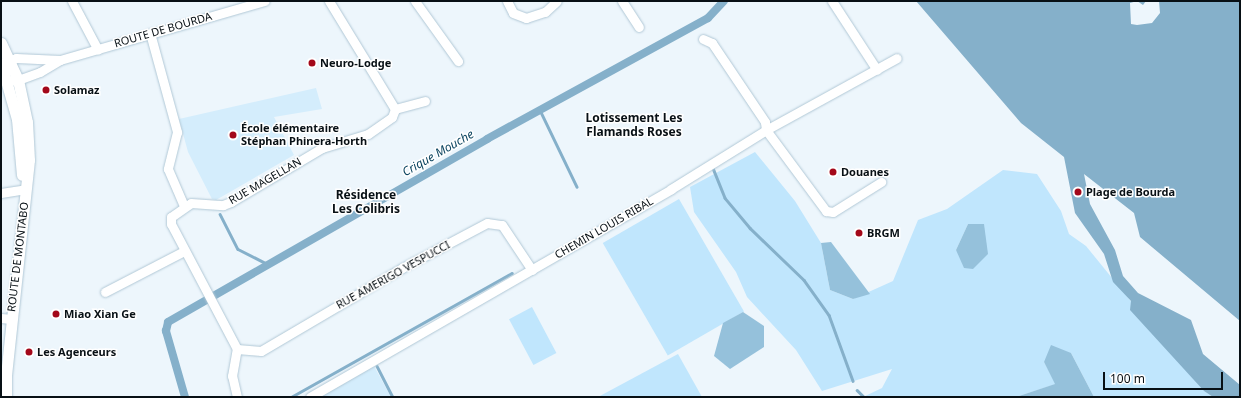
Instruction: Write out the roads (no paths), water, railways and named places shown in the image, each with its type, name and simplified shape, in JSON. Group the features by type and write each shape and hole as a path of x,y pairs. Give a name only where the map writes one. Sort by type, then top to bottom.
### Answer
{"main road":[{"name":"ROUTE DE MONTABO","path":"1,43 6,81 17,119 22,177 26,189"},
{"name":"ROUTE DE MONTABO","path":"4,63 18,80 27,122 29,160 6,319 6,397"}],"street":[{"path":"72,1 98,50"},
{"name":"ROUTE DE BOURDA","path":"6,81 18,80 60,60 265,1"},
{"path":"329,1 395,109 425,101"},
{"path":"415,1 458,61"},
{"path":"507,1 513,13 526,18 545,12 557,1"},
{"path":"622,1 639,27"},
{"path":"832,1 877,70"},
{"path":"150,34 177,132 168,169 184,206 171,217 171,224 237,349 232,376 238,397"},
{"path":"703,39 712,43 764,122 766,130 826,211 834,212 880,182"},
{"name":"ROUTE DE BOURDA","path":"4,63 28,58 60,60"},
{"name":"CHEMIN LOUIS RIBAL","path":"310,397 532,270 766,130 897,58"},
{"name":"RUE MAGELLAN","path":"184,206 197,202 223,205 230,202 322,148 373,131 392,117 395,109"},
{"path":"1,193 26,189"},
{"name":"RUE AMERIGO VESPUCCI","path":"237,349 261,351 402,268 487,223 502,225 532,270"},
{"path":"105,292 184,251"}],"waterway":[{"name":"Crique Mouche","path":"185,397 166,331 168,322 487,139 708,18 724,1"},
{"path":"540,110 577,187"},
{"path":"713,168 725,198 750,228 804,280 829,315 853,381"},
{"path":"220,214 238,249 269,265"},
{"path":"291,397 512,273"},
{"path":"377,366 393,397"},
{"path":"857,390 864,397"}],"place":[{"name":"Neuro-Lodge","path":"312,63"},
{"name":"Solamaz","path":"46,90"},
{"name":"École élémentaire Stéphan Phinera-Horth","path":"233,135"},
{"name":"Douanes","path":"833,172"},
{"name":"Plage de Bourda","path":"1078,192"},
{"name":"BRGM","path":"859,233"},
{"name":"Miao Xian Ge","path":"56,314"},
{"name":"Les Agenceurs","path":"29,352"}],"district":[{"name":"Lotissement Les Flamands Roses","path":"634,125"},
{"name":"Résidence Les Colibris","path":"366,202"}]}
